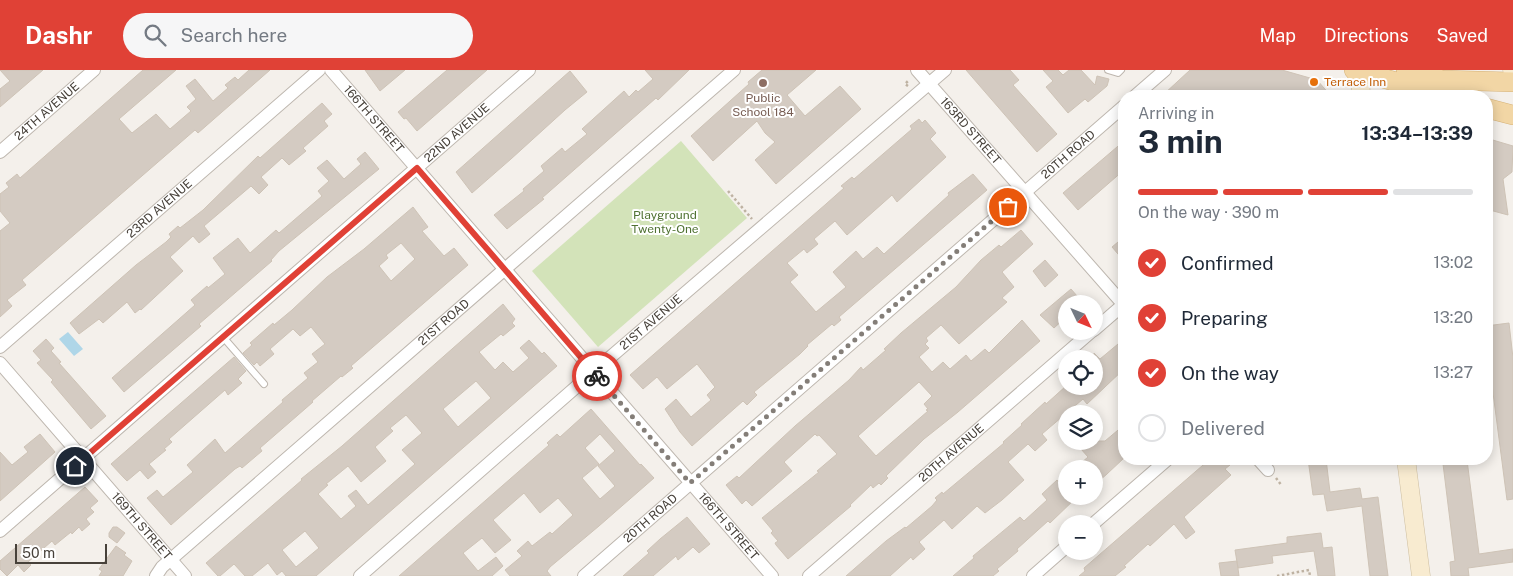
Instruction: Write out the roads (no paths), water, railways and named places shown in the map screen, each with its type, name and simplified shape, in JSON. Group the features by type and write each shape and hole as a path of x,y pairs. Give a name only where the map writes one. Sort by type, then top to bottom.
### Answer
{"main road":[{"path":"1360,70 1426,90"},
{"path":"1406,70 1442,80 1513,82"},
{"path":"1496,70 1513,72"},
{"path":"1493,110 1513,115"}],"street":[{"name":"24TH AVENUE","path":"0,152 94,70"},
{"name":"23RD AVENUE","path":"0,347 318,70"},
{"name":"166TH STREET","path":"331,70 772,576"},
{"name":"22ND AVENUE","path":"0,531 529,70"},
{"name":"21ST ROAD","path":"156,576 162,567 734,70"},
{"name":"21ST AVENUE","path":"360,576 593,372 945,70"},
{"path":"1142,90 1165,70"},
{"path":"1360,70 1361,90"},
{"name":"163RD STREET","path":"913,75 929,84 1118,297"},
{"name":"20TH ROAD","path":"584,576 1118,111"},
{"name":"20TH AVENUE","path":"1103,322 1118,309"},
{"name":"20TH AVENUE","path":"809,576 1083,340"},
{"name":"169TH STREET","path":"0,364 185,576"},
{"path":"1103,515 1161,465"},
{"path":"1263,465 1268,470"},
{"path":"1407,465 1421,576"},
{"path":"1033,576 1058,554"}],"lane":[{"path":"1108,70 1118,73 1121,70"},
{"path":"223,337 264,384"}],"water":[{"path":"68,332 83,349 74,356 59,339"}],"place":[{"name":"Terrace Inn","path":"1314,82"},
{"name":"Public School 184","path":"763,83"}],"park label":[{"name":"Playground Twenty-One","path":"665,222"}]}
